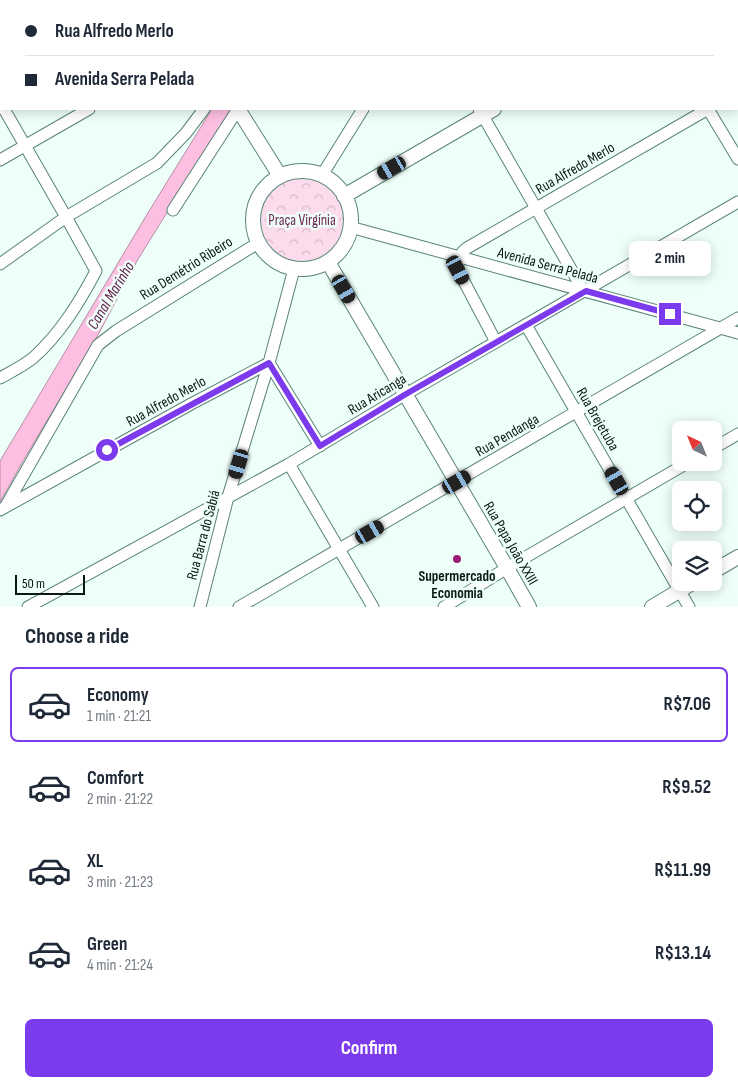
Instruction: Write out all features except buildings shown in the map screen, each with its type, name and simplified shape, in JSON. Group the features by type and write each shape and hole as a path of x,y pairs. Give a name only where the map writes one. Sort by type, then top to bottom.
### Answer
{"street":[{"path":"0,378 32,359 59,330 82,298 96,271 5,110"},
{"path":"0,160 87,110"},
{"path":"0,264 66,216 157,163 186,133 203,110"},
{"path":"173,210 237,110"},
{"path":"239,110 280,176"},
{"path":"322,175 362,110"},
{"name":"Rua Alfredo Merlo","path":"460,257 464,250 706,110"},
{"path":"709,110 738,159"},
{"path":"344,196 486,111 536,208 584,291"},
{"path":"301,171 322,175 335,184 344,196 349,208 350,227 348,237 336,255 328,262 312,269 294,269 283,266 264,252 258,243 253,226 256,202 266,187 280,176 290,172 301,171"},
{"name":"Rua Aricanga","path":"28,607 289,464 738,202"},
{"name":"Avenida Serra Pelada","path":"350,227 738,333"},
{"name":"Rua Demétrio Ribeiro","path":"3,508 98,346 116,331 258,243"},
{"path":"460,257 458,270 496,342"},
{"name":"Rua Papa João XXIII","path":"328,262 529,607"},
{"name":"Rua Barra do Sabiá","path":"200,607 228,497 269,363 294,269"},
{"name":"Rua Pendanga","path":"239,607 738,318"},
{"name":"Rua Brejetuba","path":"526,325 672,577"},
{"path":"269,363 320,446"},
{"name":"Rua Alfredo Merlo","path":"3,508 269,363"},
{"path":"722,443 738,434"},
{"path":"289,464 373,607"},
{"path":"444,607 674,471"},
{"path":"722,566 738,557"},
{"path":"652,607 680,591"},
{"name":"Rua Brejetuba","path":"680,591 689,607"}],"green space":[{"name":"Praça Virgínia","path":"302,179 318,182 331,191 340,204 343,220 340,236 331,249 318,258 302,261 286,258 273,249 264,236 261,220 264,204 273,191 286,182"}],"water":[{"name":"Canal Marinho","path":"211,110 230,110 137,261 98,335 0,502 0,461"}],"place":[{"name":"Supermercado Economia","path":"457,559"}],"route":[{"path":"107,450 269,363 320,446 406,394 586,291 670,314"}]}
